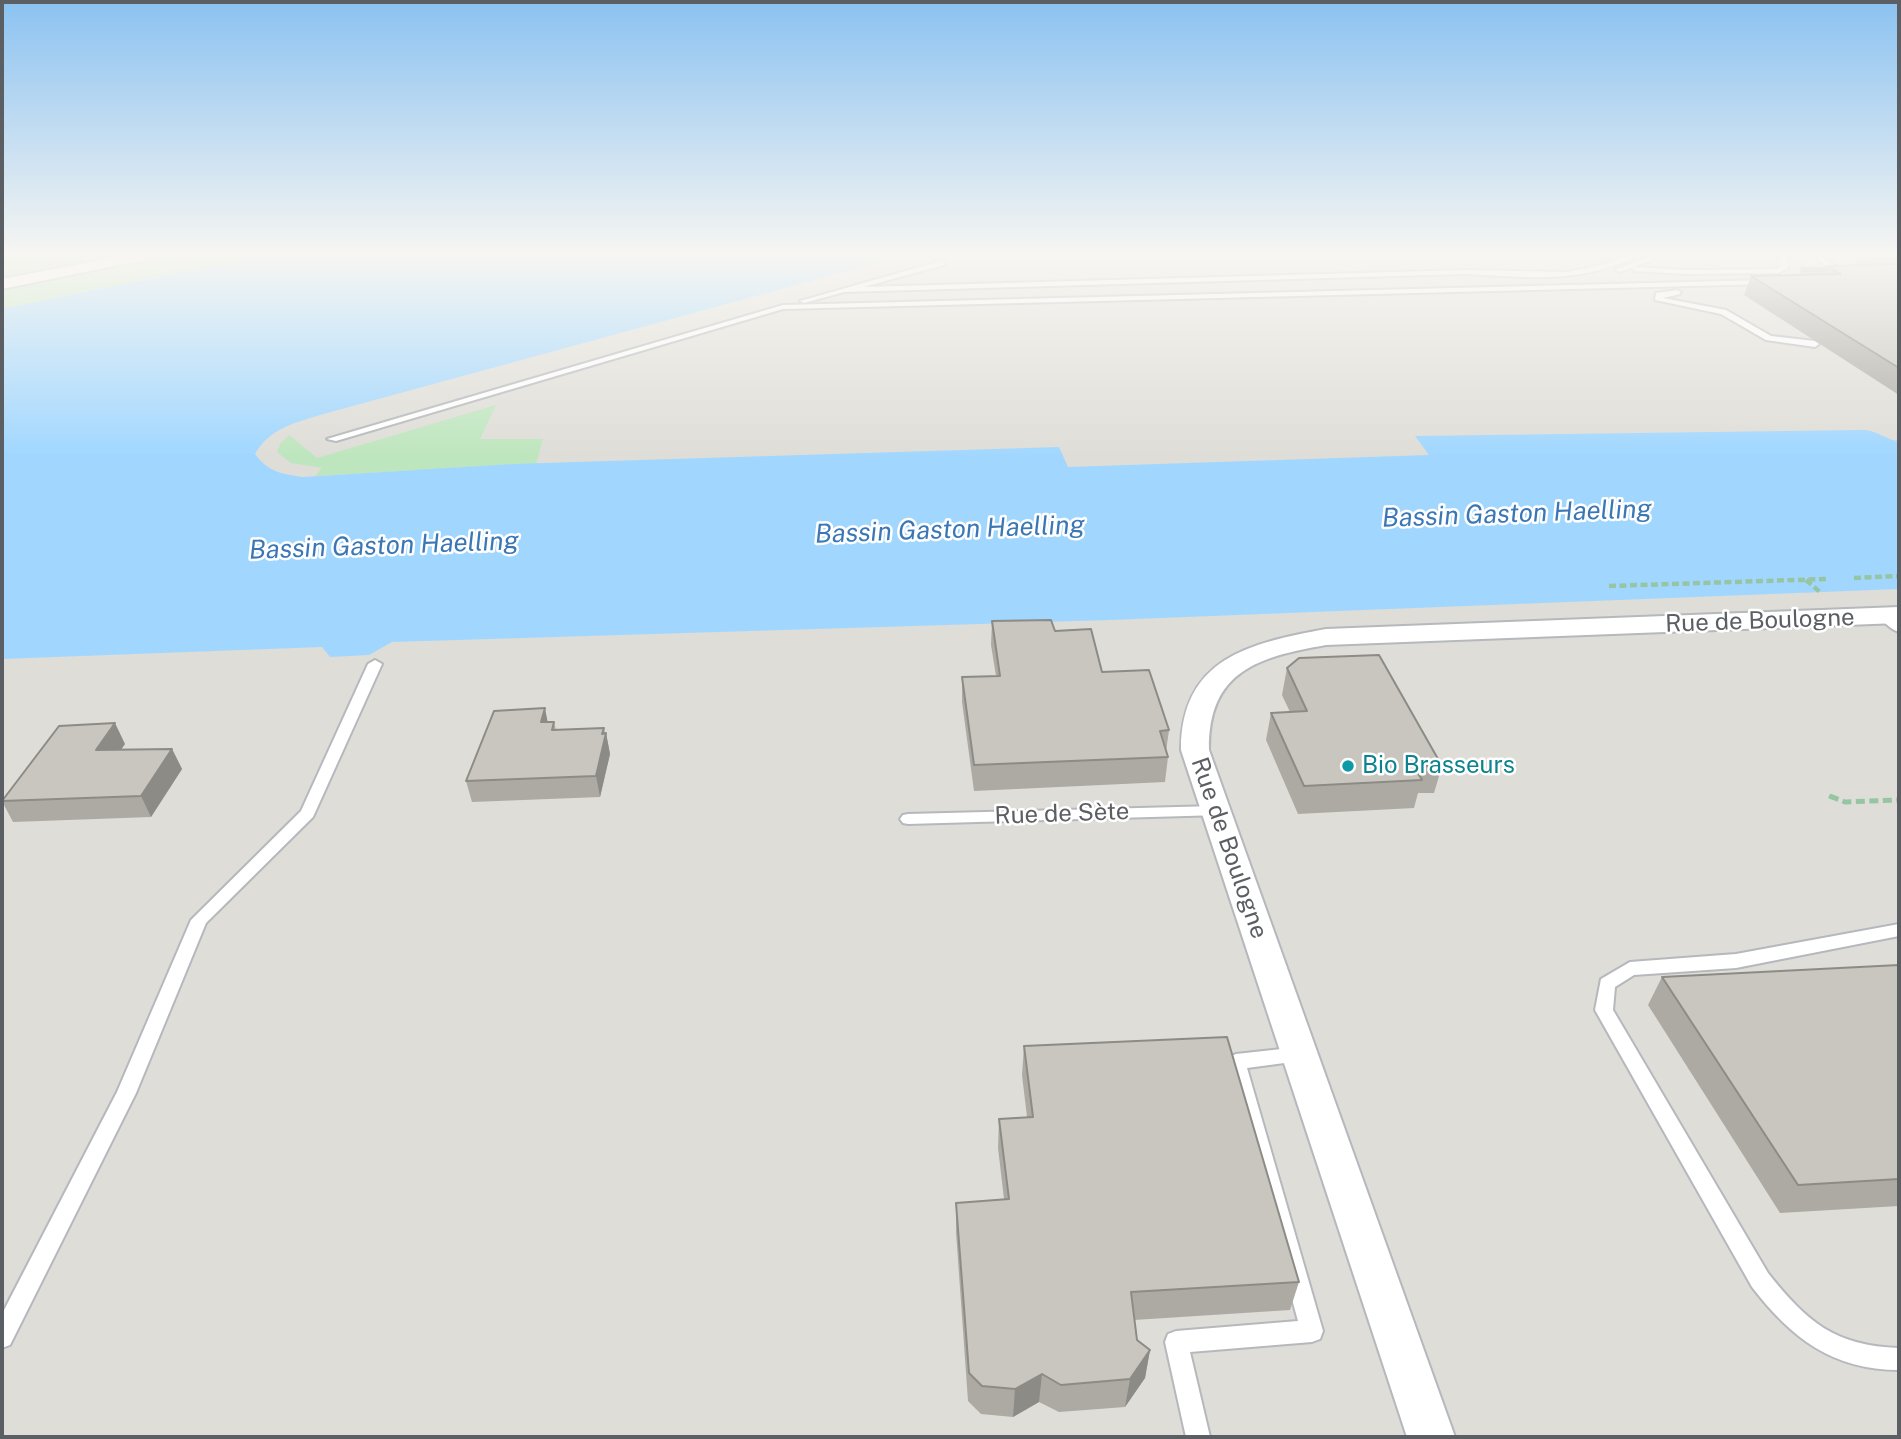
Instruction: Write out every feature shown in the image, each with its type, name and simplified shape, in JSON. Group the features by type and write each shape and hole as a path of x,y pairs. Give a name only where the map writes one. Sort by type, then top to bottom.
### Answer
{"street":[{"name":"Rue de Boulogne","path":"1432,1437 1195,750 1194,724 1199,706 1218,677 1233,666 1270,648 1326,637 1895,620"}],"lane":[{"path":"331,439 731,322"},
{"path":"1741,322 1769,338 1815,344"},
{"path":"2,1338 126,1093 199,920 308,813 375,664"},
{"name":"Rue de Sète","path":"908,819 1216,811"},
{"path":"1899,930 1736,961 1630,969 1607,984 1604,1010 1760,1280 1784,1313 1816,1338 1856,1355 1899,1359"},
{"path":"1198,1437 1176,1342 1312,1331 1236,1062 1300,1055"}],"path":[{"path":"1854,578 1899,576"},
{"path":"1609,586 1826,579"},
{"path":"1806,580 1821,592"},
{"path":"1829,796 1845,802 1899,800"}],"shaded area":[{"path":"500,322 1899,322 1899,1437 2,1437 2,438"}],"green space":[{"path":"496,405 480,439 543,439 536,464 315,476 322,468 291,463 277,452 280,444 289,435 317,458"}],"water":[{"name":"Bassin Gaston Haelling","path":"2,322 660,322 301,421 267,438 255,454 276,471 303,477 512,464 1059,447 1068,467 1429,455 1415,436 1864,430 1899,441 1899,589 1110,620 392,642 369,655 330,657 322,647 2,659"}],"building":[{"path":"1825,322 1899,322 1899,368"},
{"path":"1051,620 1055,631 1091,629 1102,672 1149,670 1169,730 1160,731 1168,757 974,765 962,677 1000,676 992,621"},
{"name":"Bio Brasseurs","path":"1379,655 1442,766 1414,766 1422,780 1304,786 1271,713 1307,711 1287,668 1299,658"},
{"path":"545,708 541,722 554,722 552,730 604,728 602,734 606,733 596,776 466,781 494,711"},
{"path":"115,723 96,750 172,749 141,796 2,801 59,726"},
{"path":"1899,965 1899,1179 1798,1185 1662,977"},
{"path":"1227,1037 1299,1282 1131,1292 1137,1340 1150,1350 1130,1379 1061,1385 1042,1374 1015,1389 982,1386 969,1373 956,1203 1009,1199 999,1119 1033,1117 1024,1046"}],"place":[{"name":"Bio Brasseurs","path":"1348,766"}]}
